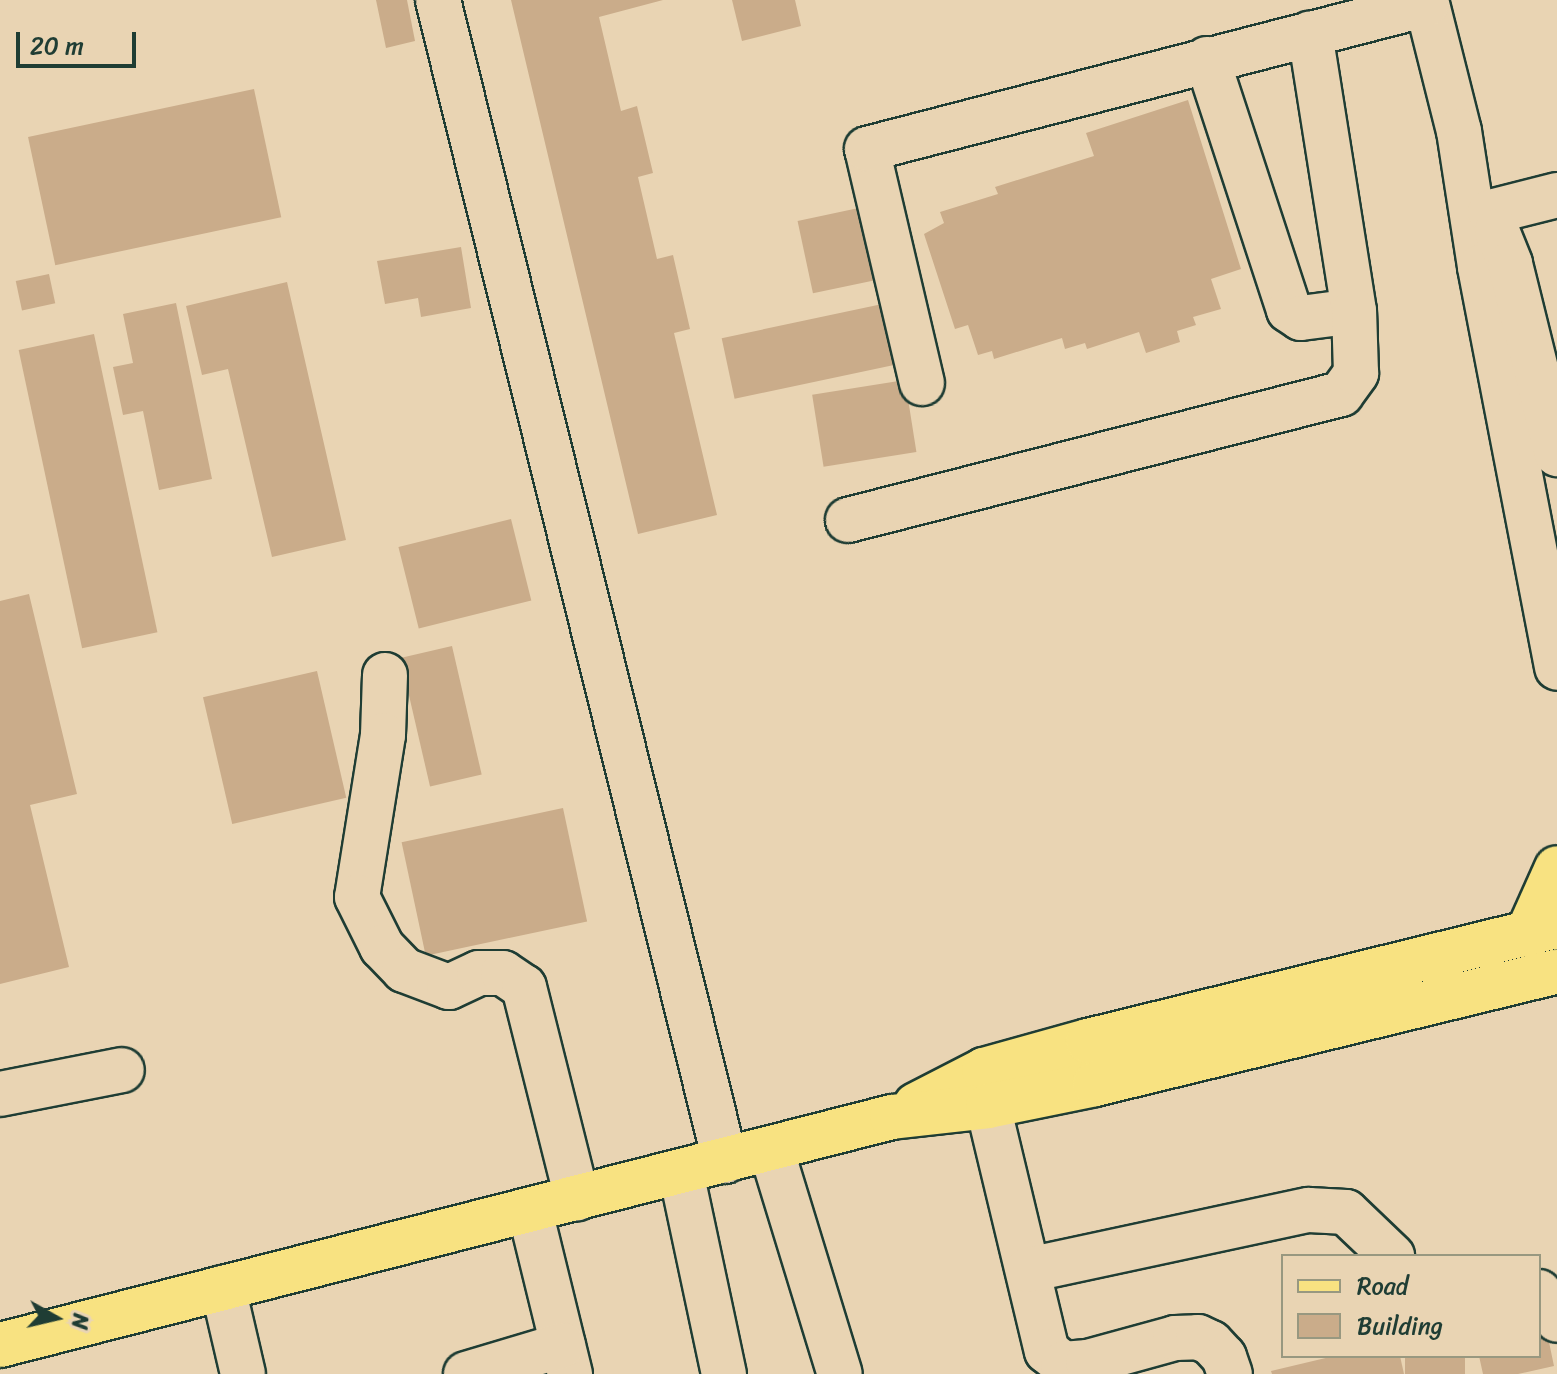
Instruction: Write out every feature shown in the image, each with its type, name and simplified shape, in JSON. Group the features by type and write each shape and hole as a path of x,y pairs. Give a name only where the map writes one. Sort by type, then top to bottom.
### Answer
{"main road":[{"path":"0,1345 892,1117 986,1088 1103,1037 1542,931 1557,868"},
{"path":"986,1088 1110,1080 1536,976 1557,1006"}],"street":[{"path":"438,0 725,1161"},
{"path":"922,383 867,149 1426,2 1459,131 1480,267 1557,668"},
{"path":"848,520 1341,394 1356,373 1354,311 1310,33"},
{"path":"1207,59 1289,310 1301,318 1354,311"},
{"path":"1459,131 1510,264 1557,454"},
{"path":"1490,212 1557,195"},
{"path":"385,675 383,735 357,897 382,947 404,970 449,987 479,973 503,973 524,987 577,1198"},
{"path":"0,1094 122,1070"},
{"path":"986,1088 1047,1351 1063,1364 1088,1362 1175,1338 1198,1337 1211,1343 1224,1357 1230,1374"},
{"path":"771,1149 840,1374"},
{"path":"681,1172 724,1374"},
{"path":"1028,1270 1309,1210 1346,1212 1390,1254"},
{"path":"466,1374 566,1360 530,1211"},
{"path":"223,1288 243,1374"},
{"path":"1541,1295 1557,1320"}],"building":[{"path":"376,0 407,0 415,41 386,48"},
{"path":"511,0 663,0 599,17 621,111 637,106 653,173 638,177 657,259 673,255 690,329 674,333 717,515 638,534"},
{"path":"732,0 795,0 801,26 742,41"},
{"path":"254,89 281,217 55,265 28,137"},
{"path":"1188,100 1241,269 1211,279 1221,309 1193,317 1196,325 1177,331 1180,342 1146,353 1139,332 1087,349 1085,343 1065,349 1062,338 994,359 992,351 978,355 968,325 955,329 924,234 944,223 940,212 998,194 995,187 1094,156 1086,133"},
{"path":"868,206 883,278 813,293 798,221"},
{"path":"461,247 471,308 421,317 418,298 385,304 377,261"},
{"path":"49,274 55,303 22,310 16,281"},
{"path":"287,282 346,540 272,557 228,369 202,375 186,306"},
{"path":"176,303 212,479 159,490 143,411 123,415 113,367 133,363 123,314"},
{"path":"887,303 900,364 735,399 722,338"},
{"path":"94,334 157,632 82,648 19,350"},
{"path":"905,380 916,452 824,467 812,395"},
{"path":"511,519 531,601 419,629 398,547"},
{"path":"29,594 77,794 30,805 69,967 0,984 0,601"},
{"path":"452,646 482,775 430,787 400,658"},
{"path":"317,671 346,798 232,824 203,697"},
{"path":"563,808 587,921 426,956 402,842"},
{"path":"1545,1323 1554,1366 1518,1374 1483,1374 1479,1358 1541,1358 1541,1324"},
{"path":"1326,1358 1400,1358 1404,1374 1272,1374 1271,1371"},
{"path":"1405,1358 1465,1358 1465,1374 1405,1374"}]}
